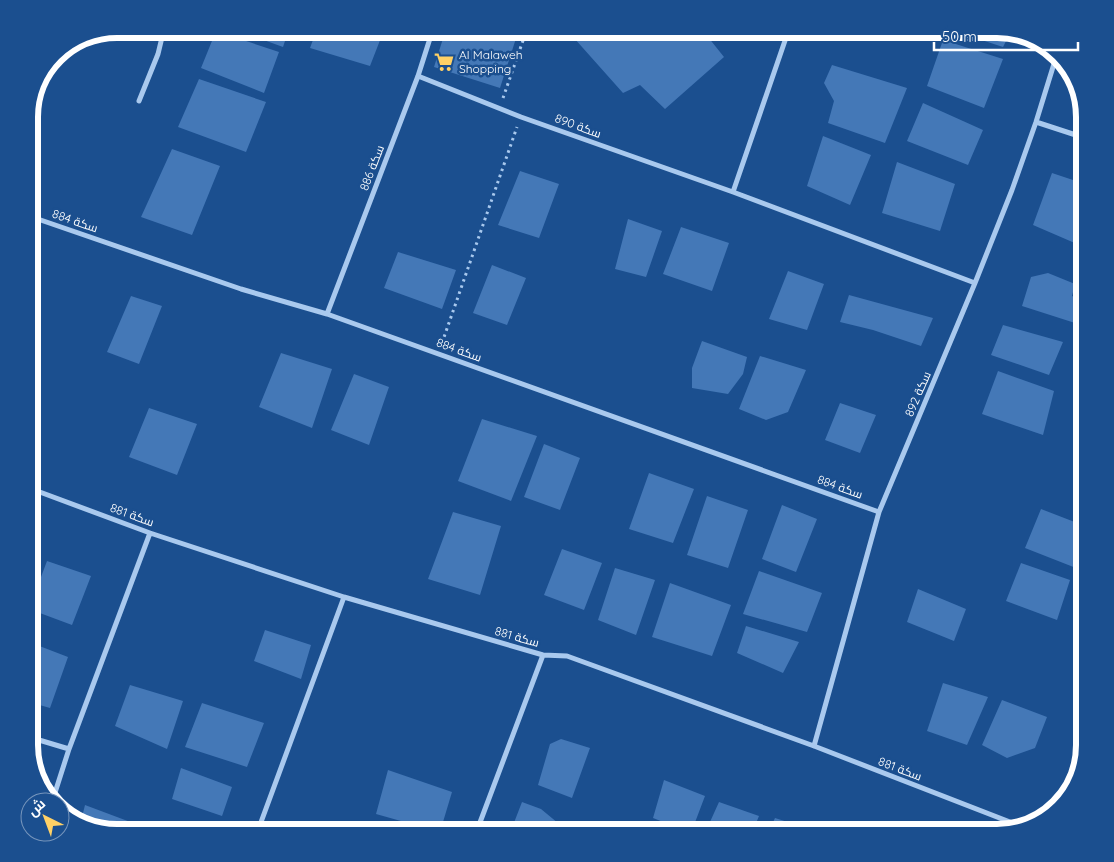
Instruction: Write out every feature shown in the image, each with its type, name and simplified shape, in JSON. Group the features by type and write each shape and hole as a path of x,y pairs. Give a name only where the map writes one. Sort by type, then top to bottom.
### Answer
{"street":[{"path":"139,101 158,54 162,38"},
{"name":"سكة 886","path":"328,314 418,76 430,38"},
{"path":"733,192 786,38"},
{"name":"سكة 892","path":"814,746 879,512 1012,190 1054,62"},
{"name":"سكة 890","path":"418,76 521,117 733,192 975,283"},
{"path":"1036,122 1076,135"},
{"name":"سكة 884","path":"38,219 241,289 328,314 879,512"},
{"name":"سكة 881","path":"38,491 150,533 344,597 542,655 567,656 814,746 1011,823"},
{"path":"55,792 68,749 150,533"},
{"path":"260,824 344,597"},
{"path":"479,824 542,655"},
{"path":"38,740 68,749"}],"path":[{"path":"500,108 524,38"},
{"path":"438,354 521,117"}],"building":[{"path":"213,38 237,38 279,52 264,93 201,68"},
{"path":"258,38 286,38 283,47"},
{"path":"314,38 381,38 370,66 310,48"},
{"path":"443,38 516,38 500,88 434,67"},
{"path":"574,38 709,38 724,57 665,109 640,85 623,93"},
{"path":"976,38 1008,38 1003,47"},
{"path":"943,40 1003,59 984,108 927,86"},
{"path":"832,65 907,88 885,143 828,123 834,101 824,83"},
{"path":"199,79 266,102 246,152 178,127"},
{"path":"923,103 983,130 968,165 907,141"},
{"path":"823,136 871,155 850,205 807,186"},
{"path":"172,149 220,166 192,235 141,217"},
{"path":"897,162 955,184 940,231 882,213"},
{"path":"520,171 559,184 539,238 498,225"},
{"path":"1052,173 1076,181 1076,244 1033,225"},
{"path":"628,219 662,231 646,277 615,269"},
{"path":"681,227 729,243 712,291 663,274"},
{"path":"398,252 456,270 442,309 384,288"},
{"path":"492,265 526,278 507,325 473,313"},
{"path":"788,271 824,284 807,330 769,319"},
{"path":"1048,273 1075,284 1072,296 1076,298 1075,323 1022,306 1031,277"},
{"path":"849,295 933,318 921,346 873,330 840,322"},
{"path":"131,296 162,306 139,364 107,352"},
{"path":"1003,325 1063,342 1049,375 991,355"},
{"path":"702,341 747,357 743,374 728,394 692,388 692,368"},
{"path":"281,353 332,369 312,428 259,407"},
{"path":"760,356 806,370 788,412 766,420 739,409"},
{"path":"998,371 1054,391 1043,435 982,414"},
{"path":"354,374 389,387 369,445 331,430"},
{"path":"840,403 876,415 860,453 825,440"},
{"path":"149,408 197,424 177,475 129,457"},
{"path":"482,419 537,436 511,501 458,481"},
{"path":"544,444 580,458 560,510 524,497"},
{"path":"649,473 694,489 673,543 629,529"},
{"path":"707,496 748,510 728,568 687,555"},
{"path":"782,505 817,519 796,572 762,559"},
{"path":"1041,509 1076,523 1076,568 1025,548"},
{"path":"453,512 501,526 480,595 428,579"},
{"path":"562,549 602,563 584,610 544,595"},
{"path":"47,561 91,576 72,625 38,612 38,585"},
{"path":"1021,563 1070,580 1057,620 1006,601"},
{"path":"615,568 655,580 636,635 598,620"},
{"path":"759,571 822,593 807,632 743,614"},
{"path":"670,583 731,605 712,656 652,637"},
{"path":"918,589 966,609 954,641 907,622"},
{"path":"746,626 799,642 783,673 737,653"},
{"path":"265,630 311,645 301,679 254,661"},
{"path":"38,645 68,657 50,708 38,705"},
{"path":"943,683 988,697 967,745 927,731"},
{"path":"130,685 183,701 167,749 115,726"},
{"path":"1002,700 1047,717 1035,748 1007,758 982,745"},
{"path":"202,703 264,723 247,767 185,747"},
{"path":"561,739 590,748 572,798 538,785 550,744"},
{"path":"181,768 232,787 222,816 172,799"},
{"path":"388,770 452,792 442,824 412,824 376,814"},
{"path":"664,780 705,796 694,824 668,824 653,818"},
{"path":"522,802 541,809 559,824 513,824"},
{"path":"719,802 759,816 756,824 709,824"},
{"path":"85,805 133,823 101,823 82,816"},
{"path":"775,818 794,824 772,824"}],"place":[{"name":"Al Malaweh Shopping","path":"444,62"}]}
